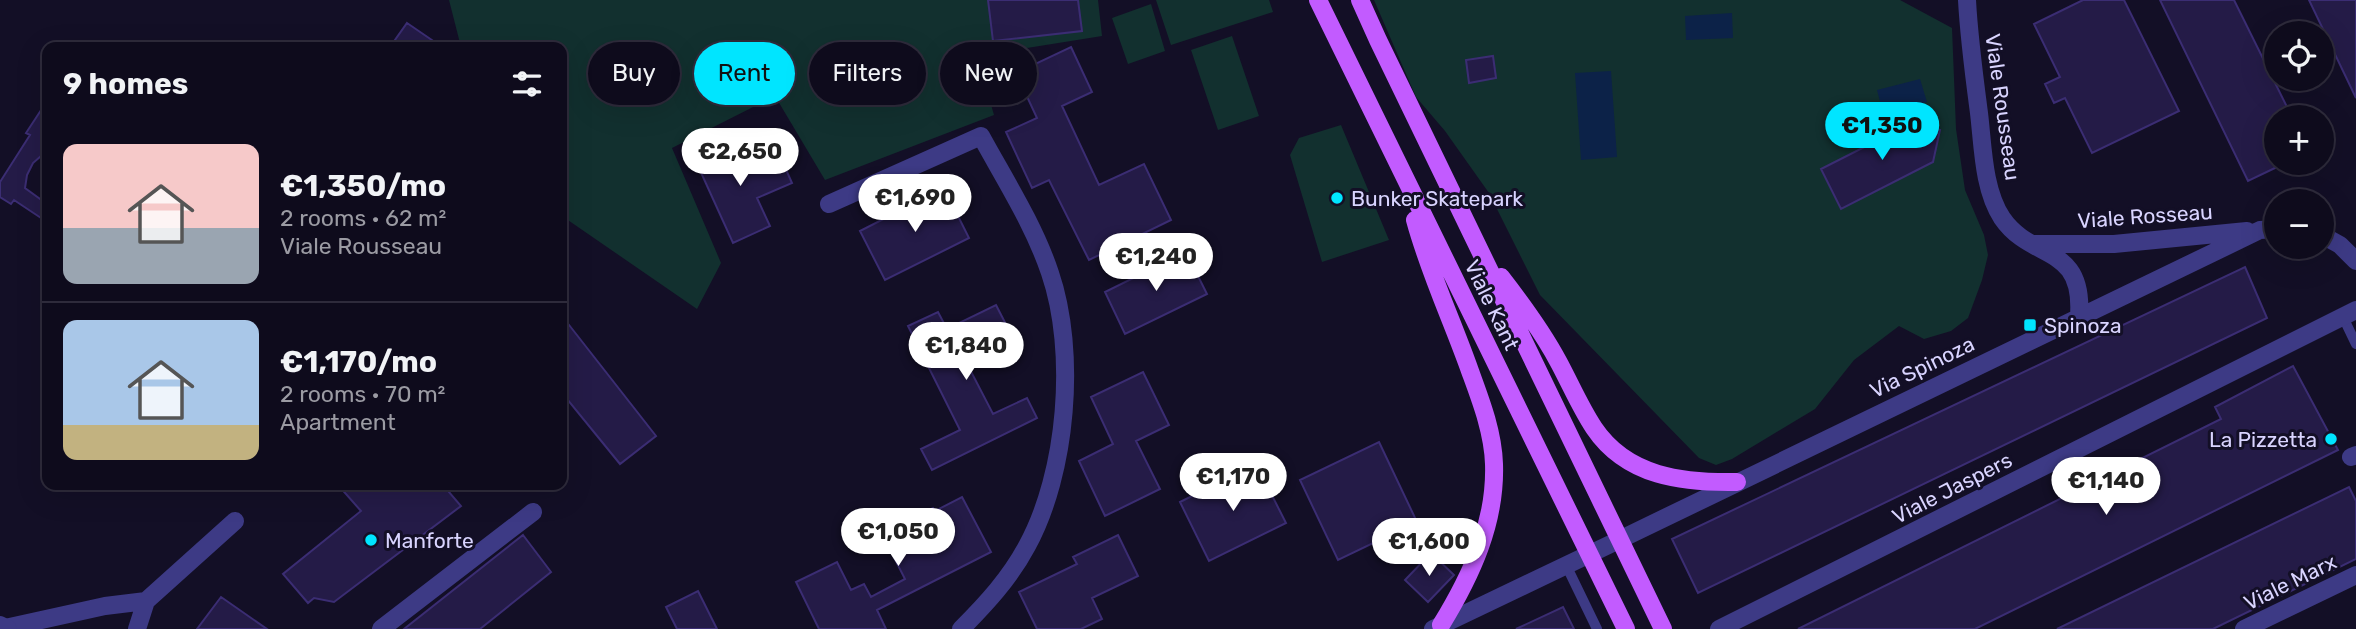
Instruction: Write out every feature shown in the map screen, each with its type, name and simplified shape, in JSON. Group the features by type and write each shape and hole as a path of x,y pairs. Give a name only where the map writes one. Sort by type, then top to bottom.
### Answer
{"main road":[{"name":"Viale Kant","path":"1318,0 1626,629"},
{"name":"Viale Kant","path":"1360,0 1663,629"},
{"path":"1408,185 1427,260 1482,403 1494,464 1491,504 1481,547 1471,575 1437,627"},
{"path":"1477,245 1536,324 1591,424 1615,453 1634,466 1665,477 1700,482 1737,482"}],"street":[{"name":"Viale Rousseau","path":"1967,0 1971,51 1990,187 1999,211 2016,234 2065,264 2074,275 2080,292 2079,316"},
{"path":"829,204 981,136 1039,244 1060,304 1066,389 1059,444 1044,510 1027,547 1005,580 984,607 961,629"},
{"name":"Viale Rosseau","path":"2034,244 2114,244 2264,229"},
{"name":"Via Spinoza","path":"1437,627 2079,316 2264,231"},
{"path":"2334,241 2356,261"},
{"name":"Viale Jaspers","path":"1719,629 2349,313"},
{"path":"381,629 533,512"},
{"path":"137,629 146,601 235,521"},
{"name":"Viale Marx","path":"2256,626 2356,575"},
{"path":"5,627 106,606 146,601"}],"lane":[{"path":"2349,313 2356,344"},
{"path":"1566,565 1597,629"}],"green space":[{"path":"449,0 1098,0 1102,36 1037,46 1037,42 940,42 940,105 991,105 994,115 825,180 780,105 795,105 795,42 694,42 694,105 757,105 672,148 721,263 697,309 567,219 567,42 460,42"},
{"path":"1156,0 1269,0 1273,12 1171,45"},
{"path":"1374,0 1900,0 1952,28 1956,129 1965,190 1984,235 1988,255 1968,318 1951,331 1924,339 1899,326 1854,360 1815,409 1732,459 1716,465 1699,458 1540,295 1489,193 1445,131 1416,97"},
{"path":"1151,4 1165,51 1128,64 1112,18"},
{"path":"1232,36 1259,116 1218,130 1191,50"},
{"name":"Bunker Skatepark","path":"1341,125 1389,240 1322,262 1290,155 1299,138"}],"water":[{"path":"1732,13 1733,38 1686,40 1685,16"},
{"path":"1611,71 1617,157 1581,160 1575,73"},
{"path":"1920,79 1927,102 1883,113 1877,90"}],"building":[{"path":"988,0 1078,0 1082,31 993,41"},
{"path":"2083,0 2124,0 2179,111 2092,153 2065,98 2054,103 2045,84 2060,77 2034,24"},
{"path":"2160,0 2234,0 2264,61 2264,91 2279,91 2286,105 2264,105 2264,173 2248,181"},
{"path":"2309,0 2356,0 2356,98 2334,52 2334,21 2319,21"},
{"path":"407,23 435,42 394,42"},
{"path":"1071,47 1092,92 1062,106 1099,185 1144,164 1171,220 1089,260 1049,180 1032,188 1006,132 1037,118 1031,105 1037,105 1037,63"},
{"path":"1493,56 1496,78 1469,83 1466,60"},
{"path":"42,109 42,156 33,163 25,188 42,200 42,219 14,200 11,204 0,197 0,182 30,135 26,133"},
{"path":"1895,119 1940,130 1933,162 1841,209 1821,169 1892,133"},
{"path":"728,139 743,173 780,156 792,183 757,198 770,226 733,243 693,155"},
{"path":"944,188 969,238 885,280 860,231"},
{"path":"1186,252 1207,294 1125,334 1105,292"},
{"path":"2245,267 2267,318 1698,593 1672,539"},
{"path":"996,305 1012,336 965,360 993,414 1027,398 1037,418 932,470 921,449 960,430 908,326 938,312 947,329"},
{"path":"567,322 656,436 620,464 567,399"},
{"path":"2293,366 2338,450 1975,629 1798,629 2221,419 2215,407"},
{"path":"1143,372 1169,425 1136,441 1160,489 1105,516 1079,461 1113,444 1091,397"},
{"path":"1379,442 1417,522 1338,560 1300,480"},
{"path":"1256,464 1286,523 1209,561 1180,502"},
{"path":"2349,487 2356,501 2356,559 2213,629 2057,629"},
{"name":"Manforte","path":"342,490 447,490 461,506 334,602 314,598 308,603 283,574 361,511"},
{"path":"962,497 991,552 877,610 886,629 819,629 796,582 837,562 851,590 864,584 871,597 905,579 882,534 933,508 935,511"},
{"path":"523,535 551,572 480,629 404,629"},
{"path":"1118,535 1138,576 1092,598 1102,619 1081,629 1037,629 1019,592 1077,564 1073,557"},
{"path":"1431,553 1454,575 1428,602 1405,580"},
{"path":"698,591 717,629 677,629 666,607"},
{"path":"221,597 267,629 197,629"},
{"path":"1563,607 1574,629 1516,629"}],"place":[{"name":"Bunker Skatepark","path":"1337,198"},
{"name":"Spinoza","path":"2030,325"},
{"name":"La Pizzetta","path":"2331,439"},
{"name":"Manforte","path":"371,540"}]}
